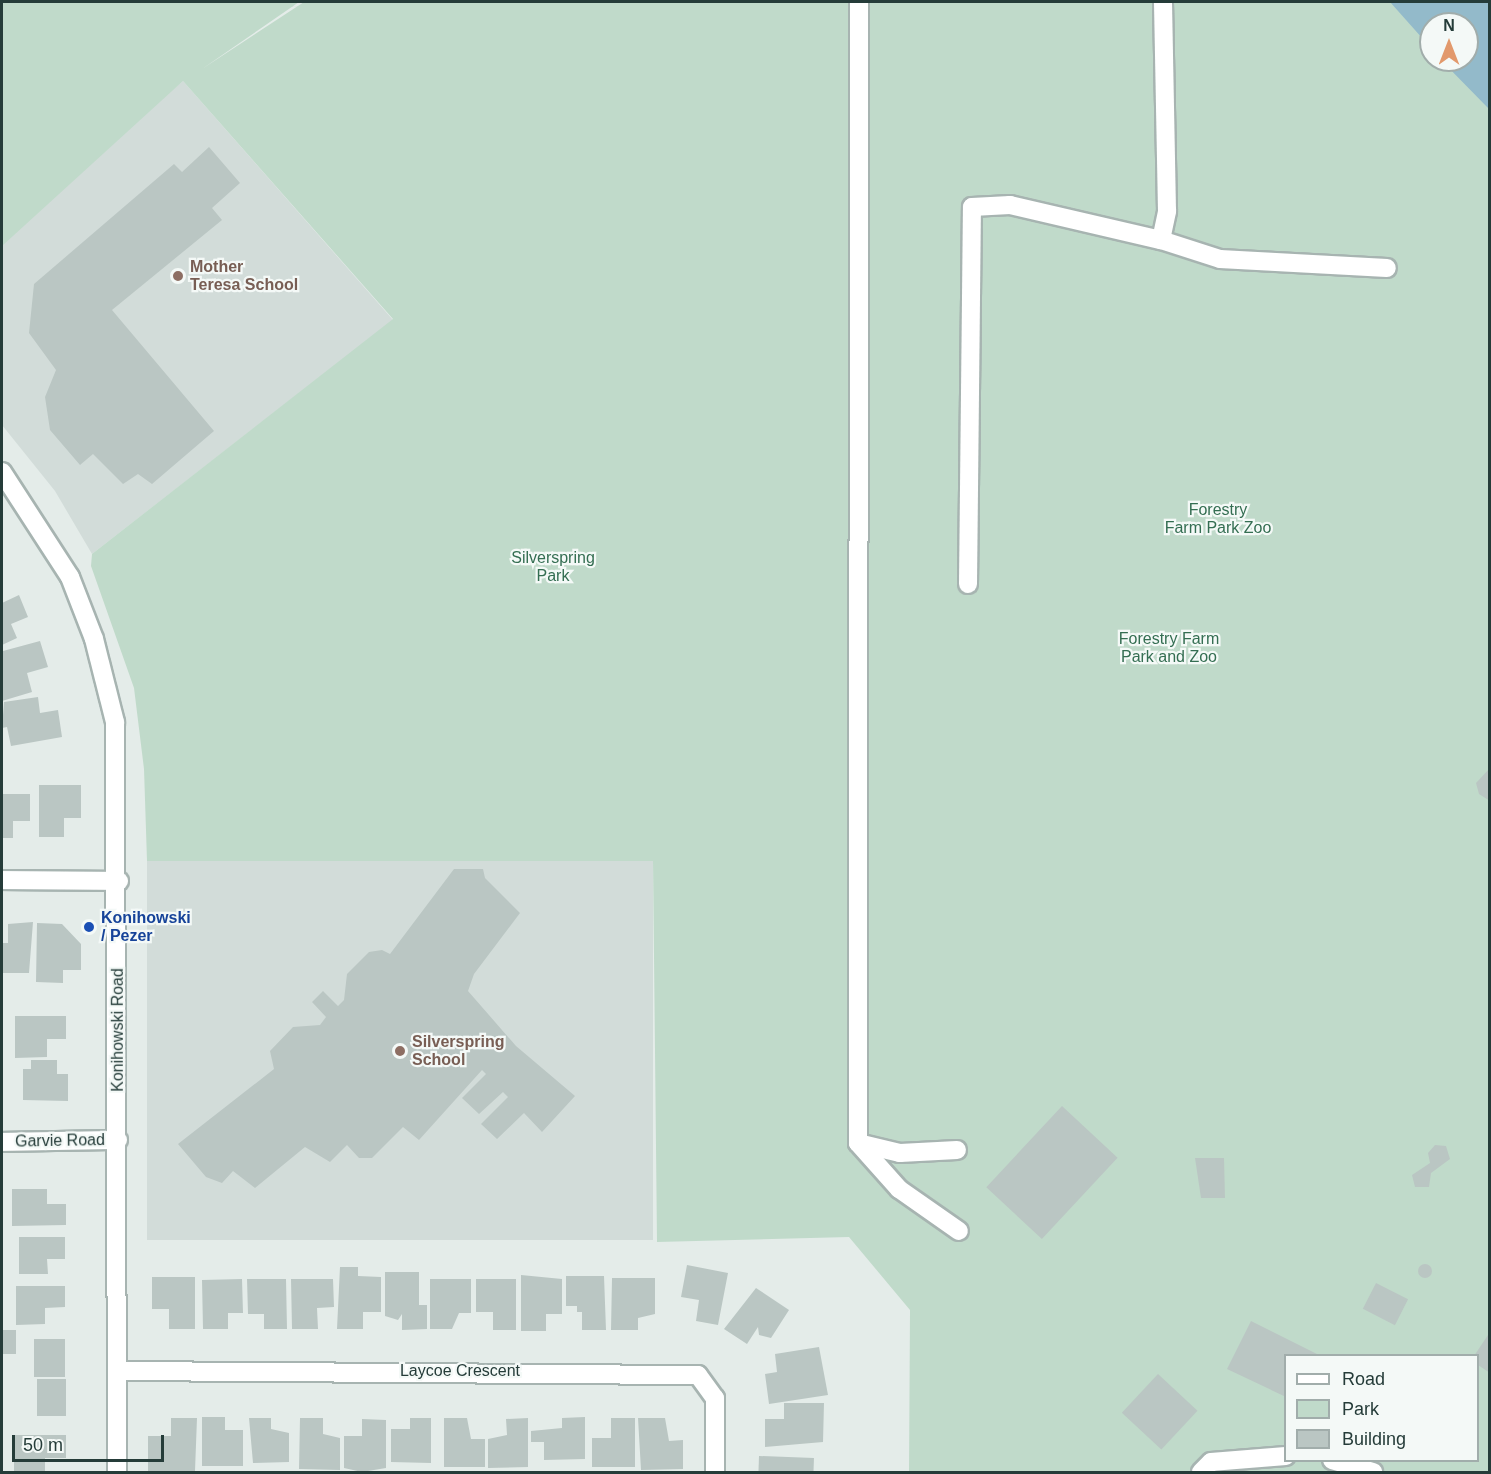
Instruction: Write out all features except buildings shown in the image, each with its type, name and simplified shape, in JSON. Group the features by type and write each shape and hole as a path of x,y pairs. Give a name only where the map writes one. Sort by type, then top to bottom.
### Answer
{"street":[{"path":"859,2 858,1143 899,1189 959,1231"},
{"path":"1161,240 1167,211 1163,2"},
{"path":"968,584 972,207 1010,206 1161,240 1220,259 1386,268"},
{"name":"Konihowski Road","path":"2,472 56,551 94,639 115,722 118,881 117,1473"},
{"path":"2,880 118,881"},
{"name":"Garvie Road","path":"2,1142 118,1140"},
{"path":"858,1143 900,1152 957,1150"},
{"name":"Laycoe Crescent","path":"118,1371 698,1375 715,1398 715,1473"},
{"path":"1201,1473 1211,1462 1284,1456"},
{"path":"1335,1462 1372,1473"}],"shaded area":[{"name":"Mother Teresa School","path":"183,81 393,320 92,554 55,491 2,425 2,232"},
{"name":"Silverspring School","path":"147,861 653,861 653,1240 147,1240"}],"green space":[{"path":"2,2 299,2 202,69 304,2 1489,2 1489,1472 909,1472 910,1310 849,1237 657,1242 653,861 147,861 144,769 134,688 91,566 92,554 393,319 183,81 2,246"}],"water":[{"path":"1390,2 1489,2 1489,109 1453,72 1479,72 1479,12 1419,12 1419,35"}],"place":[{"name":"Mother Teresa School","path":"178,276"},
{"name":"Konihowski / Pezer","path":"89,927"},
{"name":"Silverspring School","path":"400,1051"}],"park label":[{"name":"Forestry Farm Park Zoo","path":"1218,519"},
{"name":"Silverspring Park","path":"553,567"},
{"name":"Forestry Farm Park and Zoo","path":"1169,648"}]}
